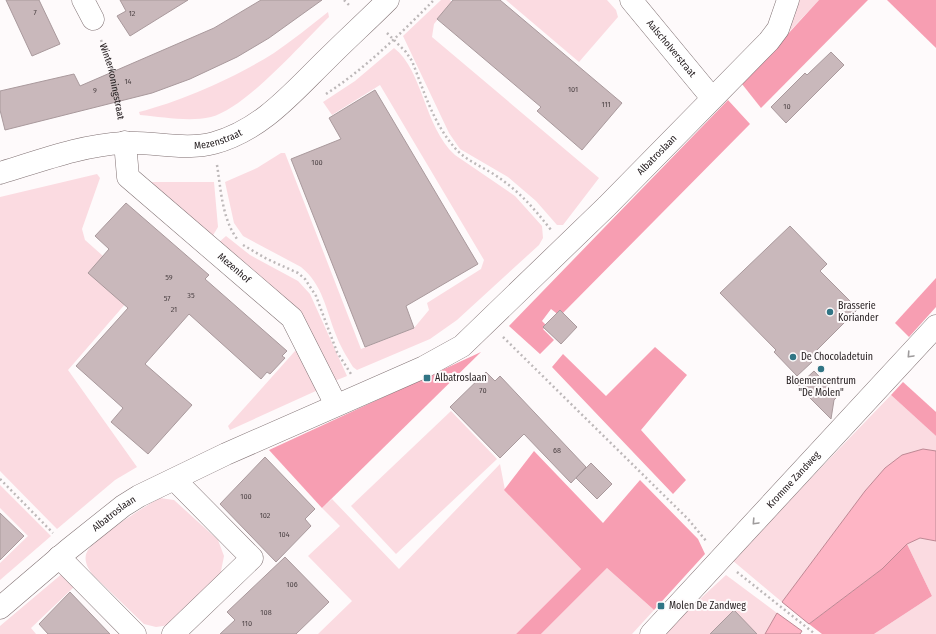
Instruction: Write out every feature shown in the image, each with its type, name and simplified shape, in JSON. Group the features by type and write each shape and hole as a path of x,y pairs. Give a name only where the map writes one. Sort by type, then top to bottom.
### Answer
{"street":[{"path":"83,0 93,19"},
{"name":"Mezenstraat","path":"0,173 81,150 125,142 174,145 213,143 245,131 267,116 286,100 388,0"},
{"name":"Aalscholverstraat","path":"631,0 712,98"},
{"name":"Albatroslaan","path":"0,608 64,553 123,506 139,496 175,480 226,454 424,367 462,346 565,247 778,29 788,0"},
{"name":"Mezenhof","path":"125,142 128,177 292,318 336,405"},
{"name":"Kromme Zandweg","path":"651,634 936,326"},
{"path":"173,634 252,558 175,480"},
{"path":"64,553 135,634"}],"path":[{"path":"324,95 348,79 394,40 434,0"},
{"path":"370,18 406,52 412,61 438,126 455,149 468,160 494,174 522,194 565,247"},
{"name":"Winterkoningstraat","path":"93,19 111,68 125,142"},
{"path":"213,143 226,217 232,232 243,244 267,259 298,273 311,287 337,352 362,394"},
{"path":"488,322 688,519 721,559 775,604 815,634"},
{"path":"0,479 64,553"}],"shaded area":[{"path":"441,0 450,0 452,2 434,24 432,37 599,178 563,225 557,225 536,201 508,177 460,149 449,133 403,36"},
{"path":"506,0 607,0 616,10 618,17 579,62"},
{"path":"796,0 819,0 786,35"},
{"path":"819,0 868,0 761,108 742,84"},
{"path":"887,0 936,0 936,48"},
{"path":"328,12 329,17 289,58 257,88 225,111 211,117 194,119 176,119 140,115 139,112 191,95 243,71 274,53"},
{"path":"394,48 404,58 411,70 436,130 445,143 455,155 515,196 542,226 543,238 539,245 457,320 430,339 357,370 353,367 342,347 336,335 323,298 308,274 301,267 243,236 234,223 225,182 257,168 281,153 285,153 361,349 414,328 429,310 427,303 481,269 484,260 380,85 332,115 323,102 355,81"},
{"path":"728,100 750,124 560,316 551,309 542,321 547,326 543,329 554,340 540,354 509,326"},
{"path":"97,174 100,178 82,229 85,240 139,288 68,370 137,467 115,480 57,529 0,471 0,197"},
{"path":"151,182 214,182 218,227 212,237 208,237"},
{"path":"226,236 250,255 298,281 310,294 347,376 332,382 218,243"},
{"path":"936,278 936,307 909,337 895,323"},
{"path":"655,347 687,375 641,430 686,480 673,494 552,367 563,354 606,396"},
{"path":"295,351 305,352 318,390 230,430 228,426"},
{"path":"481,352 322,508 269,450"},
{"path":"903,382 936,412 936,436 891,395"},
{"path":"891,395 936,436 936,451 923,449 902,455 885,468 865,491 782,602 732,560"},
{"path":"451,411 497,459 396,554 351,506"},
{"path":"923,449 936,451 936,541 920,538 907,544 882,569 809,624 782,602 865,491 885,468 902,455"},
{"path":"534,451 603,523 640,480 698,539 705,554 654,610 607,568 541,634 516,634 581,569 504,490"},
{"path":"500,464 505,490 581,569 516,634 318,634 352,601 308,556 340,526 322,508 332,499 399,569"},
{"path":"0,485 51,536 0,580 0,563 28,536 0,508"},
{"path":"160,498 174,500 218,540 224,556 220,576 170,625 156,627 144,624 93,575 88,567 86,555 91,546 109,531"},
{"path":"920,538 936,541 936,634 874,634 932,596 907,544"},
{"path":"907,544 932,596 874,634 822,634 809,624 882,569"},
{"path":"607,568 654,610 632,634 541,634"},
{"path":"63,573 75,586 31,628 36,634 0,634 0,626"},
{"path":"726,575 777,613 765,634 662,634"},
{"path":"777,613 802,631 800,634 765,634"}],"building":[{"path":"6,0 39,0 60,44 32,56"},
{"path":"120,0 188,0 130,36 117,16 126,11"},
{"path":"261,0 322,0 269,38 237,57 190,79 152,93 5,130 0,110 0,91 74,74 80,86 214,28"},
{"path":"453,0 500,0 622,103 582,150 537,111 541,107 437,19"},
{"path":"831,52 844,65 786,123 771,107 805,73 807,75"},
{"path":"375,90 478,264 406,306 414,328 365,347 291,159 341,139 329,118"},
{"path":"126,203 209,275 205,279 287,351 282,356 285,358 270,374 267,372 261,379 189,314 145,364 192,405 148,454 111,422 123,408 76,366 128,308 88,273 109,249 95,236"},
{"path":"790,226 827,264 820,271 858,309 808,359 812,362 797,376 774,352 776,350 720,293"},
{"path":"560,310 577,327 561,344 543,327"},
{"path":"814,371 838,396 834,400 831,419 798,386"},
{"path":"486,372 495,381 500,376 586,467 571,483 524,434 500,458 450,407"},
{"path":"265,457 315,509 305,519 311,526 276,562 220,504"},
{"path":"591,463 612,484 597,499 576,478"},
{"path":"0,513 24,536 0,560"},
{"path":"285,557 329,602 296,634 220,634 235,620 227,612"},
{"path":"70,592 110,634 48,634 39,624"},
{"path":"734,610 757,634 710,634"}],"place":[{"name":"Brasserie Koriander","path":"830,312"},
{"name":"De Chocoladetuin","path":"793,357"},
{"name":"Bloemencentrum \"De Molen\"","path":"821,369"},
{"name":"Albatroslaan","path":"427,378"},
{"name":"Molen De Zandweg","path":"661,606"}]}
